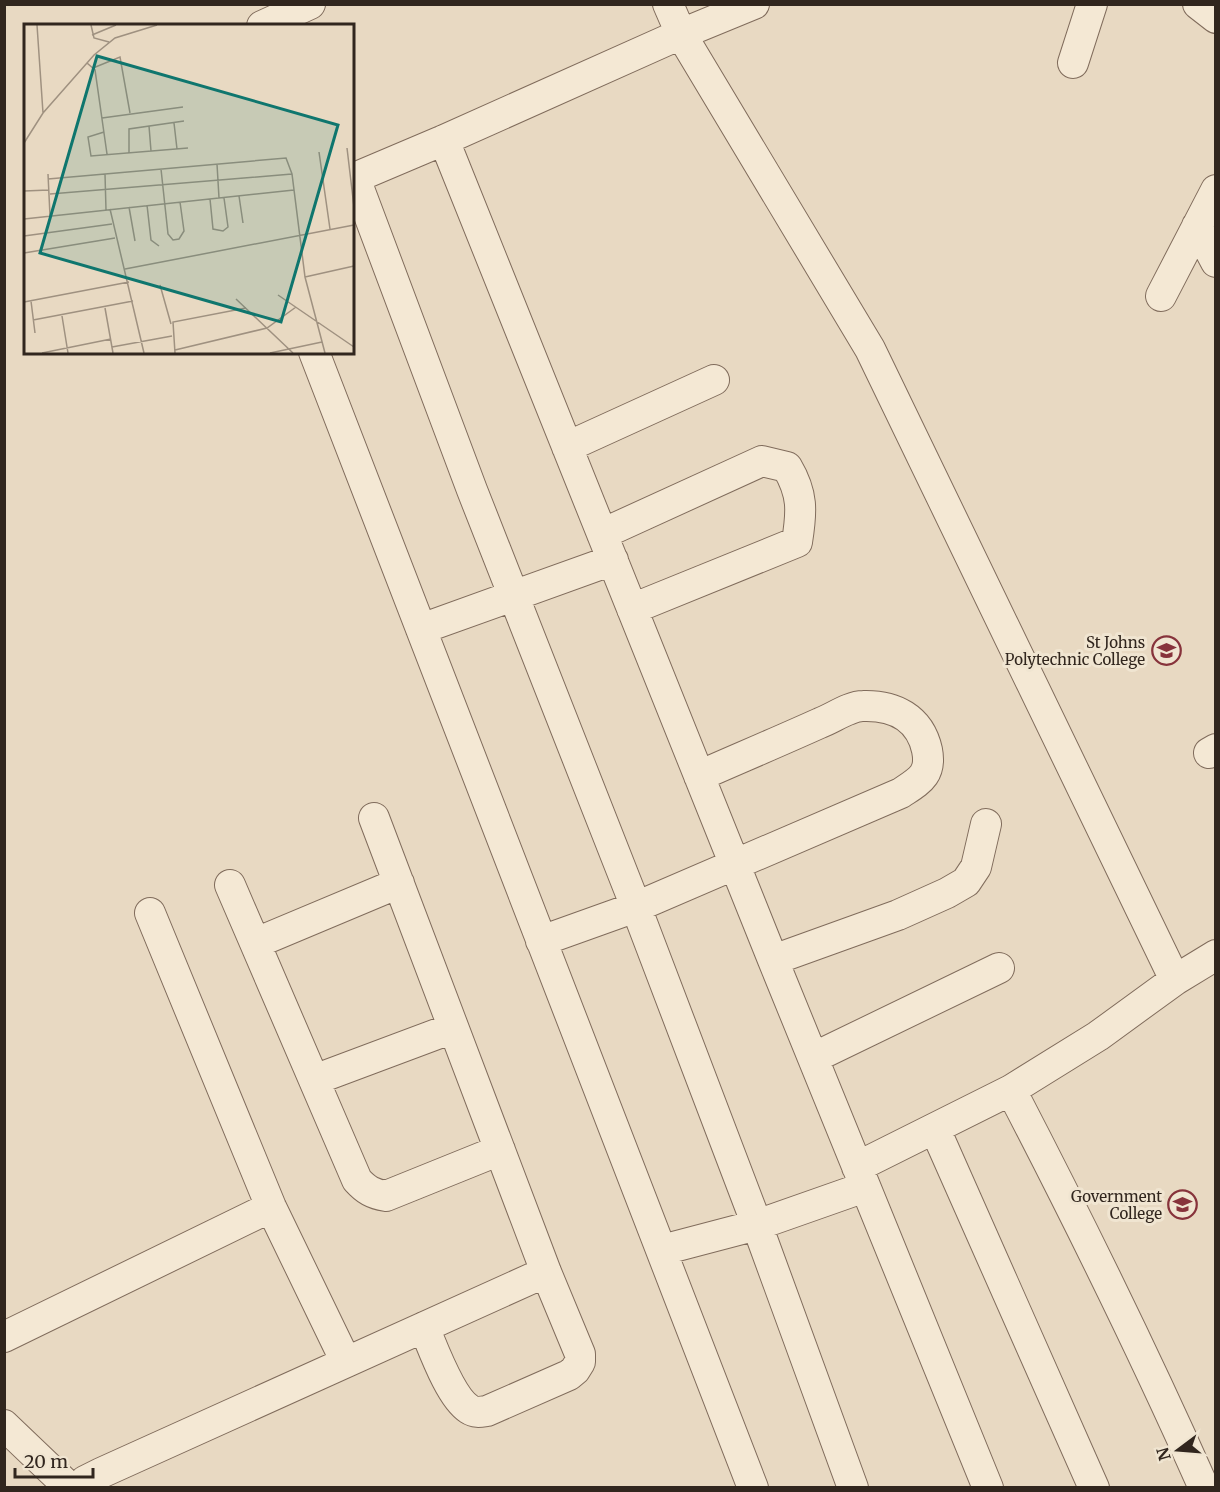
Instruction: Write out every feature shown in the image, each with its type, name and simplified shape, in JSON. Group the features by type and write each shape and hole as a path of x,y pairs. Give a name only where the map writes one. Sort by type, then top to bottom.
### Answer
{"street":[{"path":"266,24 310,4"},
{"path":"668,4 681,34 870,349 1175,980"},
{"path":"754,4 354,178 472,490 636,907 757,1225 853,1488"},
{"path":"1073,63 1092,4"},
{"path":"1198,4 1215,18"},
{"path":"444,140 988,1488"},
{"path":"1161,296 1215,190"},
{"path":"1197,226 1215,262"},
{"path":"315,354 753,1488"},
{"path":"567,447 714,380"},
{"path":"421,629 514,595 608,547 762,461 787,467 796,481 801,501 797,542 632,609"},
{"path":"541,941 636,907 901,793 921,780 927,768 927,752 922,735 911,719 891,708 860,706 699,776"},
{"path":"374,818 546,1272 580,1354 580,1362 569,1375 487,1411 476,1413 468,1409 454,1393 424,1327"},
{"path":"773,960 898,915 966,882 976,867 986,824"},
{"path":"256,943 399,883"},
{"path":"230,885 357,1180 374,1194 386,1196 500,1150"},
{"path":"150,913 271,1207 346,1362"},
{"path":"662,1251 757,1225 861,1177 935,1129 1011,1090 1098,1036 1175,980 1215,955"},
{"path":"813,1058 999,968"},
{"path":"314,1080 453,1028"},
{"path":"1011,1090 1085,1232 1166,1401 1204,1488"},
{"path":"935,1129 1094,1488"},
{"path":"4,1337 271,1207"},
{"path":"79,1488 85,1481 101,1473 546,1272"},
{"path":"4,1425 70,1488"}],"place":[{"name":"St Johns Polytechnic College","path":"1166,651"},
{"name":"Government College","path":"1183,1205"}]}
